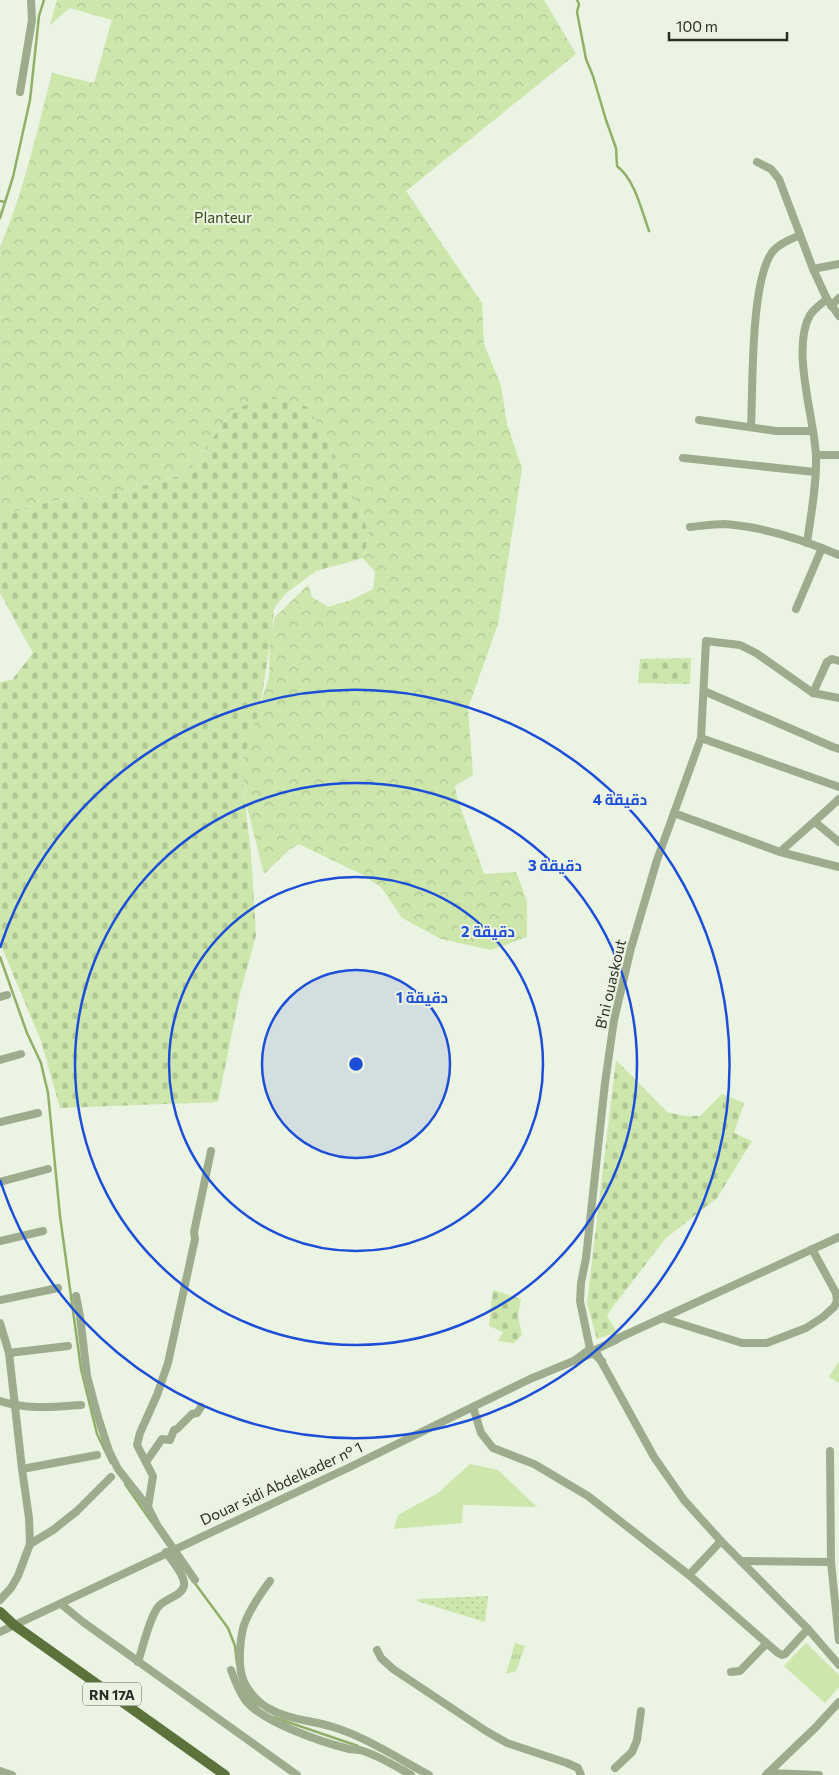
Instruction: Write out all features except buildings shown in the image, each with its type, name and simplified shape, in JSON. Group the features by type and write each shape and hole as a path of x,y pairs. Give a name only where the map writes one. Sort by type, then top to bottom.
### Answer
{"main road":[{"name":"RN 17A","path":"0,1612 14,1625 225,1775"}],"street":[{"path":"20,92 32,20 31,0"},
{"path":"757,162 771,170 779,179 813,269 829,302 839,316"},
{"path":"751,428 754,347 761,280 767,260 775,249 800,235"},
{"path":"813,269 839,264"},
{"path":"807,543 816,455 814,431 802,360 804,339 811,314 839,298"},
{"path":"698,420 776,431 814,431"},
{"path":"816,455 839,455"},
{"path":"684,458 815,472"},
{"path":"690,527 724,524 756,529 807,543 839,555"},
{"path":"796,608 822,548"},
{"name":"B'ni ouaskout","path":"813,693 756,653 740,645 706,641 701,738 645,900 631,948 614,1020 580,1302 592,1348 602,1361 654,1457 684,1500 720,1541 808,1629 839,1665"},
{"path":"839,661 832,659 827,662 813,693 839,698"},
{"path":"704,691 839,749"},
{"path":"701,738 839,787"},
{"path":"780,852 839,799"},
{"path":"674,813 780,852 839,866"},
{"path":"815,822 839,842"},
{"path":"0,1060 21,1054"},
{"path":"0,1122 38,1113"},
{"path":"148,1507 153,1481 137,1445 168,1363 195,1240 194,1232 211,1151"},
{"path":"0,1182 48,1169"},
{"path":"0,1241 43,1231"},
{"name":"Douar sidi Abdelkader n° 1","path":"0,1632 170,1550 342,1471 530,1379 574,1361 592,1348 616,1340 839,1237"},
{"path":"662,1318 742,1343 767,1343 806,1328 823,1317 834,1307 837,1301 836,1293 812,1249"},
{"path":"0,1300 58,1288"},
{"path":"76,1296 87,1376 109,1451 118,1469 148,1507 183,1579 184,1585 180,1593 164,1600 157,1608 138,1662"},
{"path":"0,1323 9,1353 29,1518 30,1544 18,1576 11,1588 0,1600"},
{"path":"9,1353 68,1346"},
{"path":"0,1401 15,1406 42,1408 81,1404"},
{"path":"146,1462 162,1440 170,1440 174,1430 201,1407"},
{"path":"473,1407 481,1433 492,1448 534,1464 588,1496 689,1576 778,1653 785,1654 808,1629"},
{"path":"830,1451 831,1562 839,1640"},
{"path":"22,1469 97,1456"},
{"path":"30,1544 53,1530 77,1511 111,1477"},
{"path":"689,1576 720,1541"},
{"path":"170,1550 195,1580"},
{"path":"741,1561 831,1562"},
{"path":"270,1581 245,1621 240,1644 242,1676 251,1694 267,1708 280,1714 333,1727 429,1775"},
{"path":"61,1604 138,1662 297,1775"},
{"path":"731,1672 740,1671 766,1644"},
{"path":"377,1650 381,1658 393,1669 486,1731 507,1743 578,1768 581,1775"},
{"path":"231,1670 238,1688 246,1701 261,1715 285,1727 330,1743 350,1750 358,1749 392,1764 411,1775"},
{"path":"767,1774 839,1702"},
{"path":"615,1768 632,1752 641,1711"},
{"path":"0,1771 12,1775"},
{"path":"767,1774 819,1775"}],"green space":[{"name":"Planteur","path":"57,0 544,0 576,54 406,191 482,303 484,344 501,386 507,424 522,469 498,624 468,708 473,775 455,786 457,797 484,874 516,872 527,901 527,937 491,950 441,939 402,918 381,887 359,873 299,844 289,850 264,874 245,799 241,767 269,676 270,638 275,617 308,585 312,597 328,607 351,600 373,589 375,572 363,558 369,534 361,513 327,441 307,407 233,410 187,474 90,500 64,499 28,507 0,519 0,247 23,183 52,73 94,83 112,20 70,8 50,25"},
{"path":"270,396 308,407 327,441 369,534 363,558 316,571 285,594 274,609 260,707 241,767 251,854 256,936 240,993 218,1102 60,1108 41,1041 0,943 0,682 12,680 33,653 0,593 0,519 28,507 64,499 90,500 187,474 233,410"},
{"path":"691,658 690,684 638,683 640,659"},
{"path":"616,1060 667,1112 685,1116 700,1116 722,1094 744,1103 734,1133 752,1141 717,1198 665,1239 612,1308 607,1316 617,1332 597,1339 587,1303"},
{"path":"493,1290 521,1299 518,1316 522,1335 514,1343 498,1341 503,1332 489,1326"},
{"path":"839,1361 839,1383 829,1377"},
{"path":"470,1464 498,1470 537,1507 463,1505 462,1523 394,1529 398,1515 438,1493"},
{"path":"488,1596 485,1622 417,1601 418,1599"},
{"path":"515,1643 525,1646 516,1671 506,1674"},
{"path":"806,1643 839,1675 839,1687 825,1703 784,1666"}],"waterway":[{"path":"0,218 13,177 30,100 39,16 44,0"},
{"path":"577,0 579,4 577,12 586,59 616,148 617,166 633,187 649,231"},
{"path":"0,201 5,202"},
{"path":"0,957 27,1033 41,1063 48,1093 60,1216 81,1369 97,1434 111,1463"},
{"path":"125,1484 153,1524"},
{"path":"194,1582 228,1628 235,1646 237,1664"},
{"path":"243,1688 258,1708"},
{"path":"273,1717 358,1746"}]}
